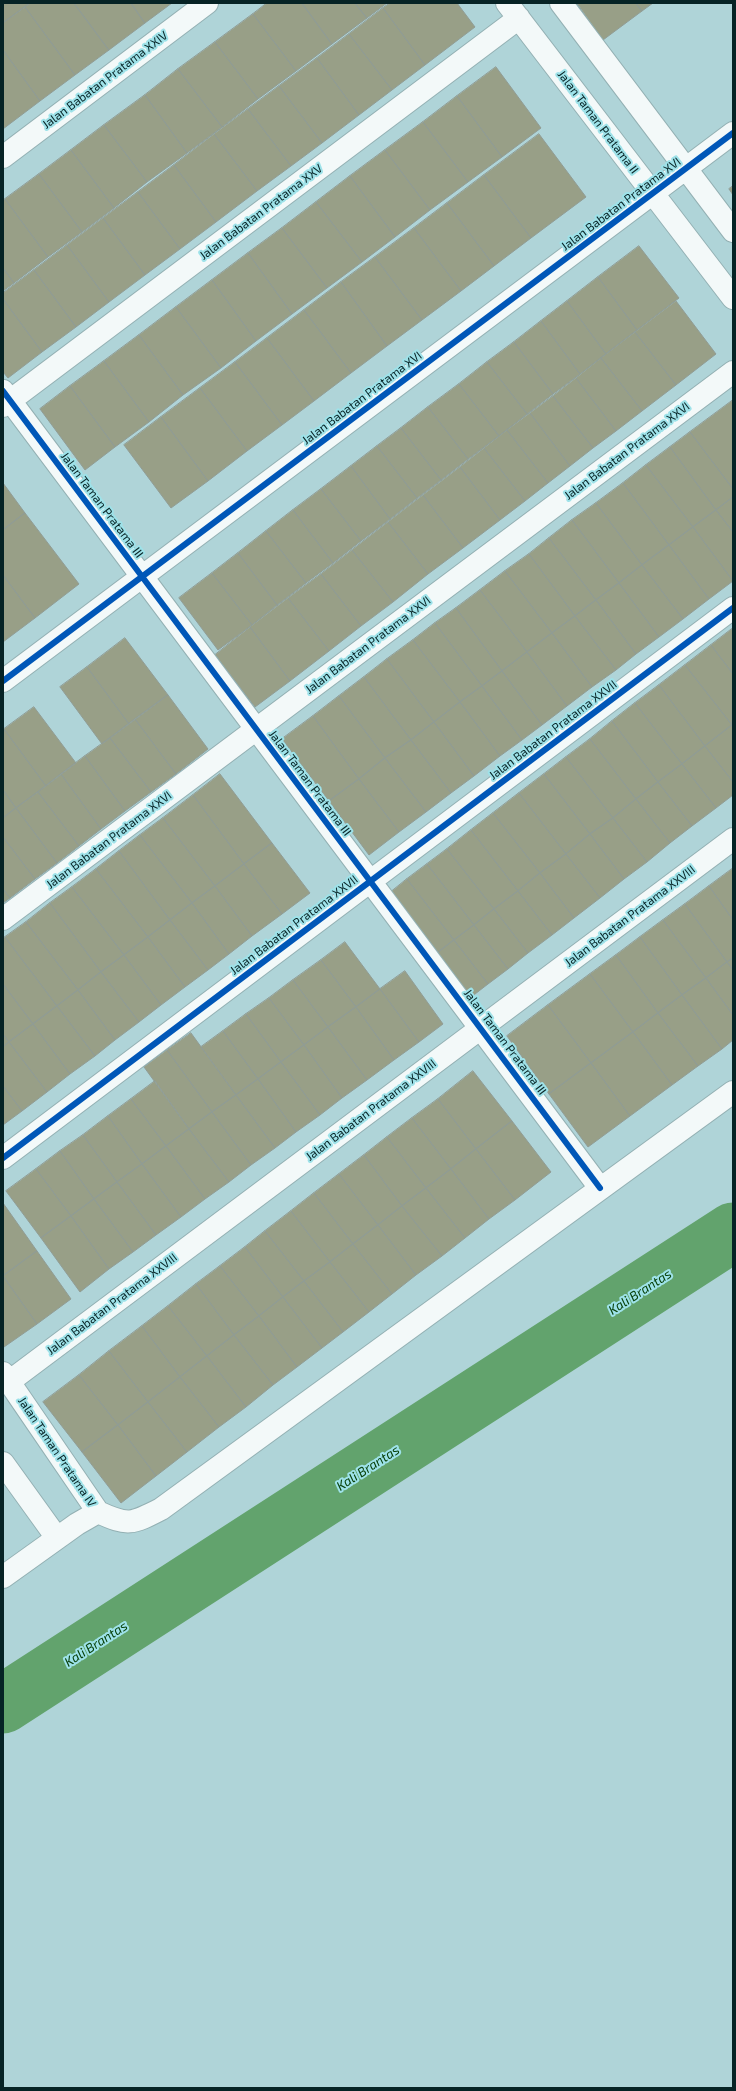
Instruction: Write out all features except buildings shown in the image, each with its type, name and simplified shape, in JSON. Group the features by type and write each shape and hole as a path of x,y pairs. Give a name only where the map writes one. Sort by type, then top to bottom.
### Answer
{"street":[{"name":"Jalan Babatan Pratama XXIV","path":"3,157 206,3"},
{"path":"560,3 733,231"},
{"name":"Jalan Taman Pratama II","path":"513,11 733,298"},
{"name":"Jalan Babatan Pratama XXV","path":"5,399 513,11"},
{"name":"Jalan Babatan Pratama XVI","path":"3,681 733,133"},
{"name":"Jalan Babatan Pratama XXVI","path":"3,919 733,372"},
{"name":"Jalan Taman Pratama III","path":"5,399 142,577 600,1188"},
{"name":"Jalan Babatan Pratama XXVII","path":"3,1158 733,608"},
{"name":"Jalan Babatan Pratama XXVIII","path":"6,1377 480,1028 733,839"},
{"path":"3,1577 57,1538 98,1512 119,1522 137,1522 161,1509 733,1092"},
{"name":"Jalan Taman Pratama IV","path":"6,1377 98,1512"},
{"path":"3,1463 57,1538"}],"waterway":[{"name":"Kali Brantas","path":"3,1704 733,1232"}],"cycle path":[{"path":"3,681 733,133"},
{"path":"3,391 600,1188"},
{"path":"3,1158 733,608"}]}
